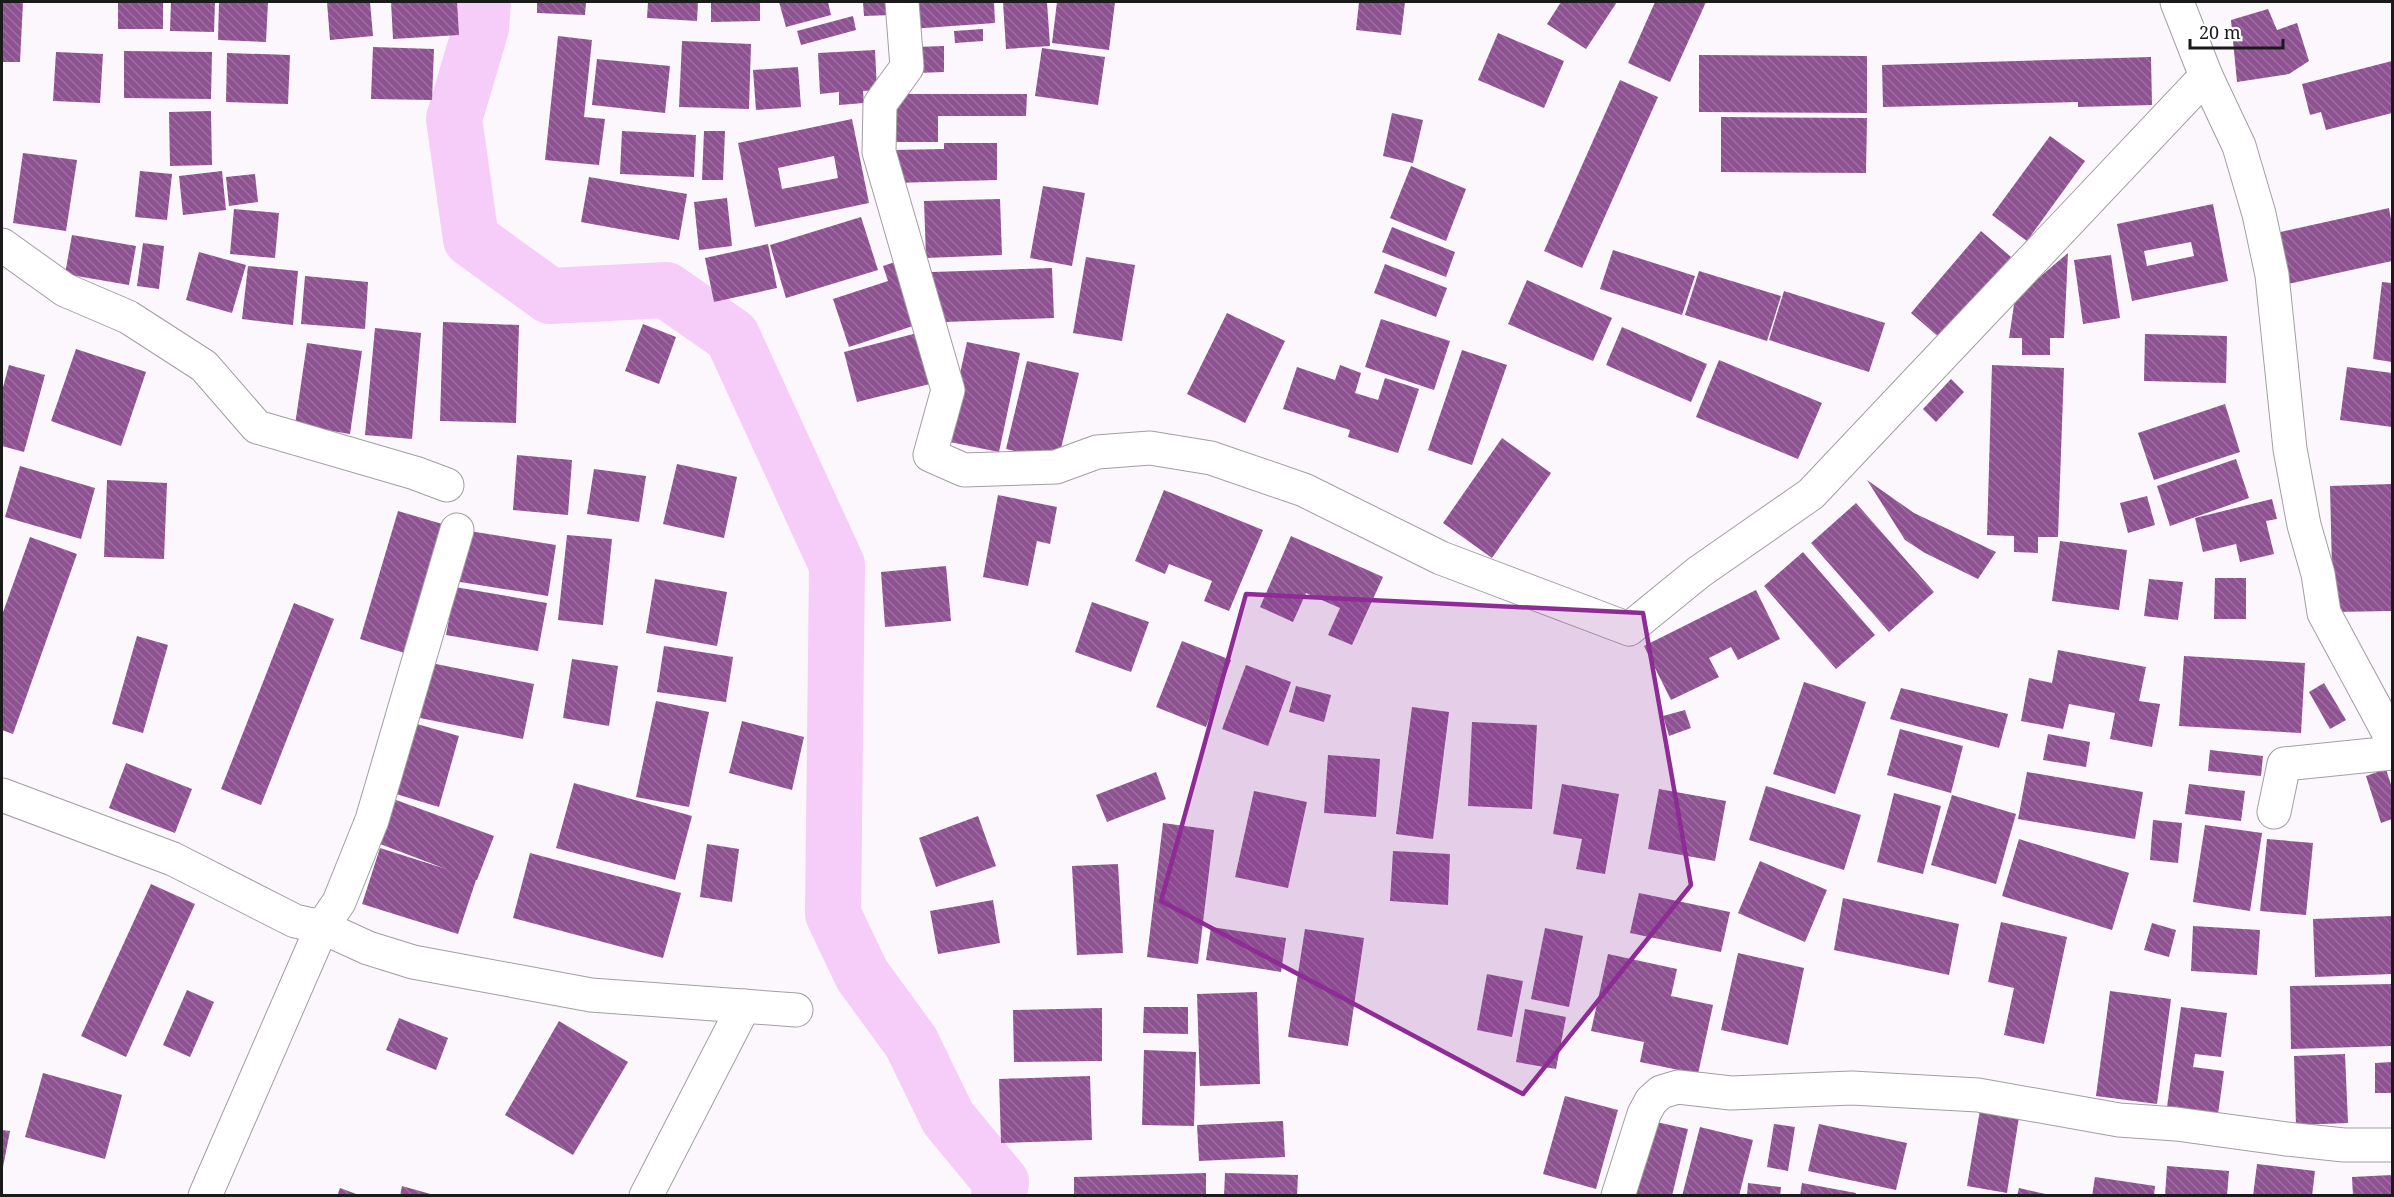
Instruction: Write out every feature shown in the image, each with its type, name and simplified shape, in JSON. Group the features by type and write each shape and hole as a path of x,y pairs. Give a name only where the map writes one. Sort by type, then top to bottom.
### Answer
{"street":[{"path":"902,2 907,68 880,104 879,152 948,390 930,455 964,470 1056,467 1097,452 1150,448 1211,458 1304,489 1441,558 1629,629 1699,572 1811,494 2206,76"},
{"path":"2177,2 2206,76 2238,146 2261,224 2272,275 2290,449 2304,525 2318,574 2324,614 2392,739"},
{"path":"2,245 65,290 128,317 204,366 257,427 447,484"},
{"path":"205,1196 322,927 339,902 372,820 457,530"},
{"path":"2274,812 2284,764 2392,753"},
{"path":"2,795 173,859 295,921 322,927 368,948 413,962 591,995 796,1010"},
{"path":"646,1196 744,1006"},
{"path":"1618,1196 1647,1107 1661,1092 1678,1087 1731,1093 1852,1088 1978,1095 2120,1120 2176,1124 2286,1139 2392,1145"}],"highlighted area":[{"path":"1246,594 1643,613 1691,885 1523,1094 1161,901"}],"building":[{"path":"2,2 23,2 20,62 2,62"},
{"path":"118,2 163,2 163,29 118,29"},
{"path":"171,2 215,2 214,32 170,31"},
{"path":"219,2 268,2 266,42 218,40"},
{"path":"327,2 370,2 373,36 330,40"},
{"path":"391,2 457,2 459,35 393,39"},
{"path":"537,2 586,2 585,15 537,13"},
{"path":"648,2 698,2 697,21 647,18"},
{"path":"711,2 760,2 760,21 711,22"},
{"path":"779,2 828,2 831,15 786,27"},
{"path":"863,2 891,2 892,15 864,16"},
{"path":"908,2 994,2 995,23 910,29"},
{"path":"1003,2 1047,2 1050,46 1006,49"},
{"path":"1057,2 1115,2 1109,50 1052,43"},
{"path":"1359,2 1405,2 1401,35 1356,30"},
{"path":"1561,2 1617,2 1586,49 1547,24"},
{"path":"1655,2 1706,2 1670,82 1628,63"},
{"path":"2268,9 2277,30 2297,23 2309,61 2289,74 2237,82 2231,20"},
{"path":"853,16 856,30 801,45 797,31"},
{"path":"983,29 983,41 955,43 954,31"},
{"path":"1498,33 1564,61 1544,108 1478,80"},
{"path":"558,36 592,40 584,117 605,119 599,165 545,160"},
{"path":"682,41 751,44 749,109 679,107"},
{"path":"944,46 944,72 917,73 916,47"},
{"path":"373,47 434,49 432,100 371,99"},
{"path":"1042,48 1105,57 1098,105 1035,96"},
{"path":"875,50 877,90 863,91 864,103 839,105 839,92 820,94 818,53"},
{"path":"124,51 212,52 211,99 124,98"},
{"path":"56,52 103,54 100,103 53,101"},
{"path":"227,53 290,55 288,104 226,102"},
{"path":"1699,55 1867,56 1867,113 1699,112"},
{"path":"2151,57 2152,105 2078,107 2078,102 1883,107 1882,65"},
{"path":"597,59 670,66 665,113 592,105"},
{"path":"2392,61 2392,113 2326,130 2321,112 2310,115 2302,84"},
{"path":"798,67 801,107 756,110 753,70"},
{"path":"1620,80 1658,97 1582,268 1544,251"},
{"path":"896,94 1027,94 1026,116 938,116 938,142 895,142"},
{"path":"211,111 212,165 170,166 169,112"},
{"path":"1392,113 1423,120 1413,163 1383,156"},
{"path":"1721,117 1867,118 1866,173 1721,172"},
{"path":"852,119 869,203 755,227 738,143","holes":["834,156 838,178 782,189 778,168"]},
{"path":"622,131 696,135 694,177 620,174"},
{"path":"704,131 725,131 723,180 702,180"},
{"path":"2050,136 2085,161 2027,241 1992,215"},
{"path":"944,143 997,143 997,180 894,183 893,150 944,149"},
{"path":"23,153 77,160 66,231 13,223"},
{"path":"1411,166 1466,189 1446,241 1390,218"},
{"path":"140,171 172,174 167,220 135,217"},
{"path":"222,171 226,210 183,215 179,176"},
{"path":"255,174 258,202 229,206 226,177"},
{"path":"589,177 687,194 679,240 581,222"},
{"path":"1043,186 1085,193 1072,266 1030,258"},
{"path":"727,198 732,246 699,250 694,202"},
{"path":"1000,199 1002,255 926,258 924,201"},
{"path":"2213,204 2228,281 2132,301 2117,224","holes":["2191,242 2194,256 2147,266 2144,251"]},
{"path":"2389,208 2392,225 2392,261 2288,284 2276,233"},
{"path":"234,209 279,213 275,258 230,254"},
{"path":"861,217 878,270 786,298 770,245"},
{"path":"1392,227 1455,252 1446,277 1382,252"},
{"path":"1981,231 2011,257 1941,339 1911,313"},
{"path":"72,235 136,246 129,285 65,274"},
{"path":"143,243 164,246 159,289 137,286"},
{"path":"768,244 777,288 714,302 705,258"},
{"path":"1613,250 1695,276 1682,315 1600,289"},
{"path":"199,252 246,265 232,313 186,300"},
{"path":"2068,253 2064,338 2050,338 2050,355 2022,355 2022,338 2009,338 2015,298"},
{"path":"2111,255 2120,318 2083,324 2074,260"},
{"path":"1086,257 1135,265 1122,341 1073,333"},
{"path":"901,260 922,323 849,347 833,299 888,281 883,266"},
{"path":"1385,264 1447,288 1436,317 1374,293"},
{"path":"248,266 298,271 293,325 242,319"},
{"path":"1052,268 1054,318 945,322 945,320 934,320 932,272"},
{"path":"1699,271 1781,296 1767,341 1685,315"},
{"path":"305,276 368,282 365,329 301,324"},
{"path":"1527,280 1612,318 1593,361 1508,324"},
{"path":"2382,282 2392,283 2392,362 2373,359"},
{"path":"1784,291 1885,323 1869,372 1769,340"},
{"path":"1227,313 1285,341 1245,423 1187,394"},
{"path":"1381,319 1450,341 1434,390 1365,367"},
{"path":"443,322 519,325 516,423 440,421"},
{"path":"643,324 676,337 659,384 625,371"},
{"path":"1622,327 1707,364 1691,402 1606,365"},
{"path":"375,328 421,333 412,439 365,435"},
{"path":"925,331 938,382 857,402 844,352"},
{"path":"2145,334 2227,336 2226,383 2144,381"},
{"path":"967,342 1020,353 999,452 945,441"},
{"path":"307,343 362,351 350,434 295,425"},
{"path":"76,349 146,372 121,446 51,421"},
{"path":"1462,350 1507,365 1472,465 1428,450"},
{"path":"1719,360 1822,403 1798,459 1696,417"},
{"path":"1027,361 1079,373 1058,461 1006,449"},
{"path":"9,365 45,375 24,452 2,446 2,391"},
{"path":"1340,365 1361,373 1355,393 1378,400 1385,378 1419,389 1398,453 1348,437 1350,430 1283,409 1297,367 1335,380"},
{"path":"1992,365 2064,368 2058,537 2038,537 2038,553 2014,552 2014,536 1987,535"},
{"path":"2347,367 2392,373 2392,427 2340,420"},
{"path":"1951,379 1964,392 1936,422 1923,409"},
{"path":"2225,404 2240,452 2154,480 2138,433"},
{"path":"1502,438 1551,473 1492,558 1443,523"},
{"path":"517,455 572,460 568,515 513,510"},
{"path":"2236,459 2249,498 2170,526 2157,486"},
{"path":"677,464 737,477 724,538 663,524"},
{"path":"20,466 95,488 81,539 5,517"},
{"path":"594,469 646,476 639,522 587,514"},
{"path":"107,480 167,483 164,559 104,557"},
{"path":"1867,480 1914,513 1996,552 1978,579 1925,553 1905,540"},
{"path":"2392,484 2392,611 2333,612 2330,486"},
{"path":"1164,490 1263,530 1229,611 1204,601 1212,581 1169,564 1165,574 1135,561"},
{"path":"998,495 1057,507 1050,544 1037,541 1028,586 983,577"},
{"path":"2147,496 2155,525 2128,533 2120,503"},
{"path":"2272,499 2277,519 2266,521 2274,554 2240,562 2236,544 2203,552 2195,518"},
{"path":"1856,503 1934,592 1889,632 1811,543"},
{"path":"398,511 449,526 411,655 360,639"},
{"path":"463,530 556,545 548,596 454,581"},
{"path":"567,535 612,539 603,625 558,620"},
{"path":"1291,536 1383,577 1352,645 1328,635 1340,608 1306,593 1293,622 1260,607"},
{"path":"30,537 77,554 13,734 2,730 2,615"},
{"path":"2060,541 2127,550 2119,610 2052,601"},
{"path":"1803,552 1875,635 1836,669 1764,586"},
{"path":"946,566 951,621 885,627 881,572"},
{"path":"2215,578 2246,578 2246,619 2214,619"},
{"path":"655,579 727,592 717,646 646,633"},
{"path":"2149,579 2183,582 2178,620 2144,616"},
{"path":"455,587 547,603 538,651 446,635"},
{"path":"1756,590 1780,639 1738,660 1731,647 1709,658 1719,677 1671,700 1644,646"},
{"path":"1092,602 1149,622 1131,672 1075,652"},
{"path":"294,603 334,619 261,805 221,789"},
{"path":"137,636 168,645 143,733 112,724"},
{"path":"1182,641 1231,660 1206,727 1156,707"},
{"path":"664,646 733,657 726,702 657,692"},
{"path":"2058,650 2146,667 2139,701 2160,704 2152,747 2110,739 2115,713 2069,704 2063,729 2021,721 2029,678 2052,683"},
{"path":"2184,656 2305,663 2301,733 2179,726"},
{"path":"572,659 618,666 609,726 563,718"},
{"path":"431,663 534,684 523,739 420,718"},
{"path":"1246,665 1291,682 1268,746 1222,729"},
{"path":"1804,682 1866,702 1835,794 1773,774"},
{"path":"2324,683 2346,720 2330,729 2309,692"},
{"path":"1296,686 1331,695 1324,722 1289,712"},
{"path":"1901,688 2008,714 1999,748 1890,719"},
{"path":"656,701 709,712 689,807 636,797"},
{"path":"1412,707 1449,712 1433,839 1396,834"},
{"path":"1685,710 1691,728 1669,736 1663,716"},
{"path":"742,721 804,737 792,790 729,773"},
{"path":"1472,722 1537,725 1532,809 1468,806"},
{"path":"417,724 459,736 439,807 396,794"},
{"path":"1900,729 1963,746 1951,793 1887,775"},
{"path":"2048,734 2090,742 2086,767 2043,760"},
{"path":"2210,750 2263,756 2261,776 2208,771"},
{"path":"1328,755 1380,759 1376,817 1324,813"},
{"path":"126,763 192,789 175,833 109,808"},
{"path":"2386,769 2392,788 2392,819 2381,823 2366,776"},
{"path":"1156,772 1166,799 1107,822 1096,795"},
{"path":"2027,772 2143,792 2135,839 2018,819"},
{"path":"574,783 692,816 675,880 556,848"},
{"path":"1562,784 1619,794 1605,874 1576,869 1582,839 1553,834"},
{"path":"2189,784 2245,791 2241,821 2185,814"},
{"path":"1766,786 1861,815 1844,870 1749,840"},
{"path":"1659,789 1726,801 1715,861 1648,849"},
{"path":"1254,791 1307,802 1288,888 1235,877"},
{"path":"1894,793 1941,806 1923,874 1877,862"},
{"path":"1952,795 2016,814 1996,884 1931,865"},
{"path":"396,800 494,836 458,934 362,904 380,848 446,869 380,844"},
{"path":"978,816 996,866 936,887 919,838"},
{"path":"2153,820 2182,823 2178,863 2150,860"},
{"path":"1163,823 1214,830 1198,964 1147,957"},
{"path":"2205,825 2262,833 2250,911 2193,902"},
{"path":"2019,839 2129,873 2112,930 2002,896"},
{"path":"2267,839 2313,843 2306,915 2260,911"},
{"path":"707,844 739,849 732,902 700,897"},
{"path":"1393,851 1450,854 1448,905 1390,901"},
{"path":"530,853 681,893 663,958 513,918"},
{"path":"1760,861 1827,890 1805,942 1738,913"},
{"path":"1118,864 1123,953 1077,955 1072,866"},
{"path":"151,884 195,904 126,1057 81,1036"},
{"path":"1639,893 1730,912 1721,952 1630,933"},
{"path":"1843,898 1959,924 1949,975 1834,950"},
{"path":"993,900 1000,943 938,954 930,911"},
{"path":"2392,916 2392,974 2315,977 2313,919"},
{"path":"2001,922 2067,937 2044,1044 2004,1035 2014,988 1988,982"},
{"path":"2152,923 2176,930 2169,957 2144,950"},
{"path":"2193,926 2260,930 2257,975 2191,971"},
{"path":"1211,927 1286,938 1281,972 1206,960"},
{"path":"1545,928 1583,936 1569,1007 1531,999"},
{"path":"1305,929 1364,938 1348,1046 1288,1037"},
{"path":"1738,953 1804,968 1788,1045 1721,1030"},
{"path":"1608,954 1677,969 1671,996 1713,1005 1698,1074 1640,1062 1644,1042 1591,1031"},
{"path":"1487,974 1523,981 1512,1037 1477,1030"},
{"path":"2392,984 2392,1046 2291,1049 2290,986"},
{"path":"187,990 214,1002 190,1057 163,1045"},
{"path":"2110,991 2171,999 2157,1104 2096,1096"},
{"path":"1257,992 1260,1084 1200,1086 1197,994"},
{"path":"1144,1007 1188,1007 1188,1034 1143,1033"},
{"path":"2181,1007 2227,1013 2221,1057 2195,1054 2193,1067 2224,1071 2218,1114 2167,1107"},
{"path":"1102,1008 1102,1061 1014,1062 1013,1010"},
{"path":"1525,1009 1566,1017 1556,1069 1516,1062"},
{"path":"399,1018 448,1038 436,1070 386,1050"},
{"path":"559,1021 628,1062 573,1155 505,1115"},
{"path":"1144,1050 1196,1052 1194,1126 1142,1125"},
{"path":"2345,1054 2348,1123 2296,1125 2294,1056"},
{"path":"2392,1062 2392,1093 2375,1093 2375,1063"},
{"path":"43,1073 122,1095 105,1159 25,1137"},
{"path":"1090,1076 1092,1140 1001,1143 999,1079"},
{"path":"1565,1096 1618,1110 1596,1189 1543,1174"},
{"path":"1980,1110 2019,1117 2007,1193 1967,1186"},
{"path":"1647,1120 1688,1129 1672,1196 1628,1196"},
{"path":"1283,1121 1285,1157 1199,1161 1197,1125"},
{"path":"1774,1124 1795,1127 1788,1171 1767,1167"},
{"path":"1819,1124 1907,1143 1896,1190 1808,1171"},
{"path":"1700,1127 1753,1140 1739,1196 1682,1196"},
{"path":"2,1130 10,1131 3,1167 2,1166"},
{"path":"2257,1164 2315,1171 2312,1196 2253,1196"},
{"path":"2167,1166 2229,1171 2227,1196 2165,1196"},
{"path":"1206,1173 1206,1196 1074,1196 1074,1177"},
{"path":"1225,1173 1298,1175 1297,1196 1224,1196"},
{"path":"2392,1175 2392,1196 2353,1196 2352,1177"},
{"path":"2095,1177 2155,1186 2154,1196 2092,1196"},
{"path":"1748,1183 1781,1187 1780,1196 1747,1196"},
{"path":"1802,1183 1856,1193 1855,1196 1800,1196"},
{"path":"402,1186 434,1195 434,1196 400,1196"},
{"path":"340,1188 359,1195 359,1196 337,1196"},
{"path":"2019,1188 2050,1195 2050,1196 2017,1196"}],"waterway":[{"path":"483,2 481,28 454,119 471,239 550,296 666,290 732,336 837,565 833,914 862,975 911,1042 948,1118 1001,1182 999,1196"}]}
